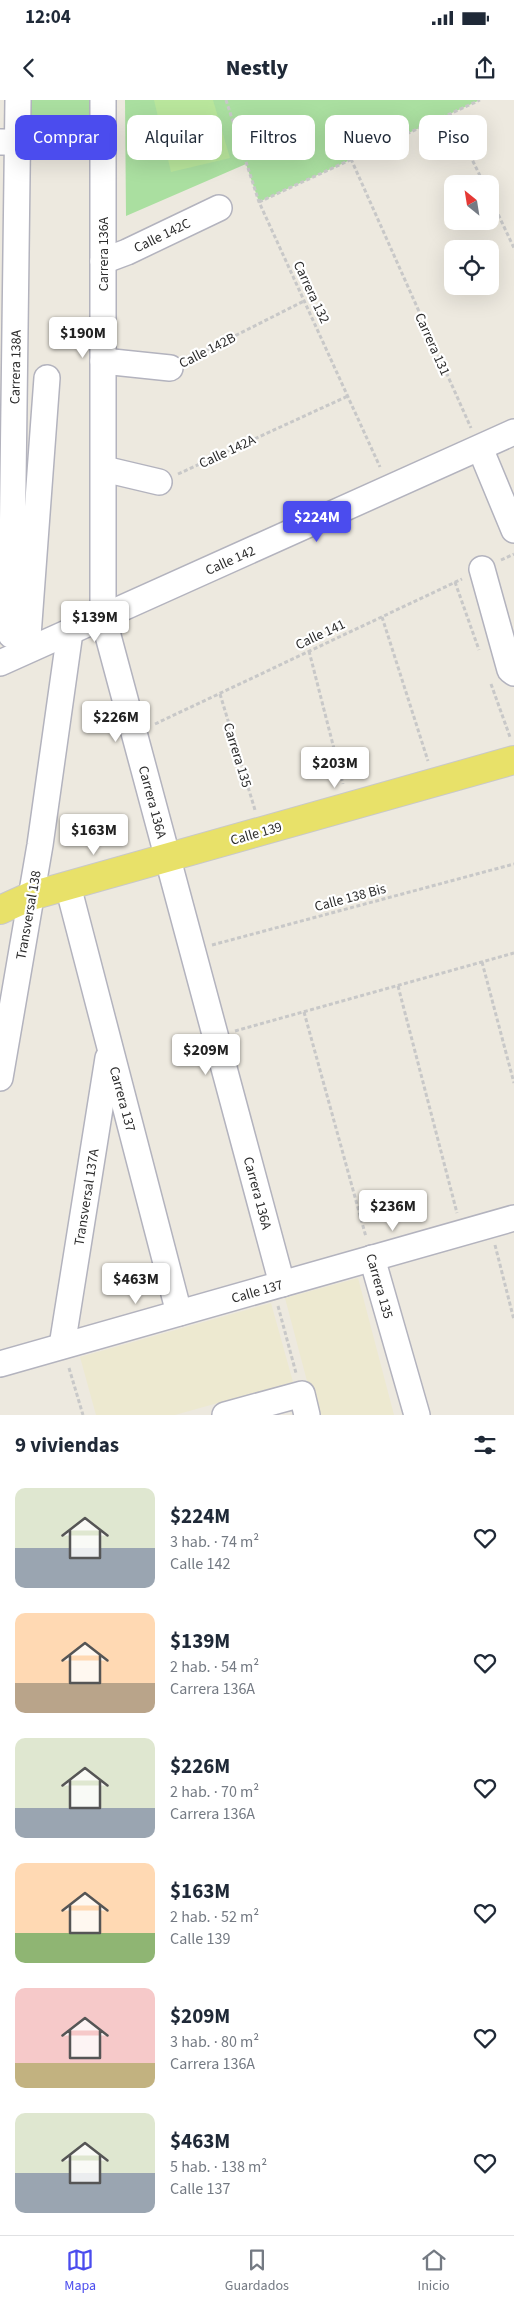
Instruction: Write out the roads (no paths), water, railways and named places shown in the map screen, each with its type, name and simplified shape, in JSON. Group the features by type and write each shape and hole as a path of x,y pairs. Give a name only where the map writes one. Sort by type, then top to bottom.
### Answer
{"main road":[{"name":"Calle 139","path":"0,910 31,896 514,760"}],"street":[{"name":"Carrera 138A","path":"13,635 6,519 8,238 9,142 18,100"},
{"name":"Carrera 136A","path":"103,100 103,115"},
{"name":"Carrera 136A","path":"103,160 104,617 216,1036 278,1285"},
{"name":"Calle 142C","path":"103,261 127,252 219,208"},
{"name":"Calle 142B","path":"103,361 170,368"},
{"path":"47,378 13,635 64,635"},
{"name":"Calle 142","path":"0,663 514,432"},
{"path":"480,448 514,530"},
{"path":"104,469 159,482"},
{"path":"482,569 510,670 514,673"},
{"name":"Transversal 138","path":"0,1078 31,896 64,635"},
{"name":"Carrera 137","path":"68,886 179,1313"},
{"name":"Transversal 137A","path":"62,1346 110,1047"},
{"name":"Calle 137","path":"0,1364 514,1218"},
{"name":"Carrera 135","path":"372,1258 416,1415"},
{"path":"224,1415 305,1404"}]}
